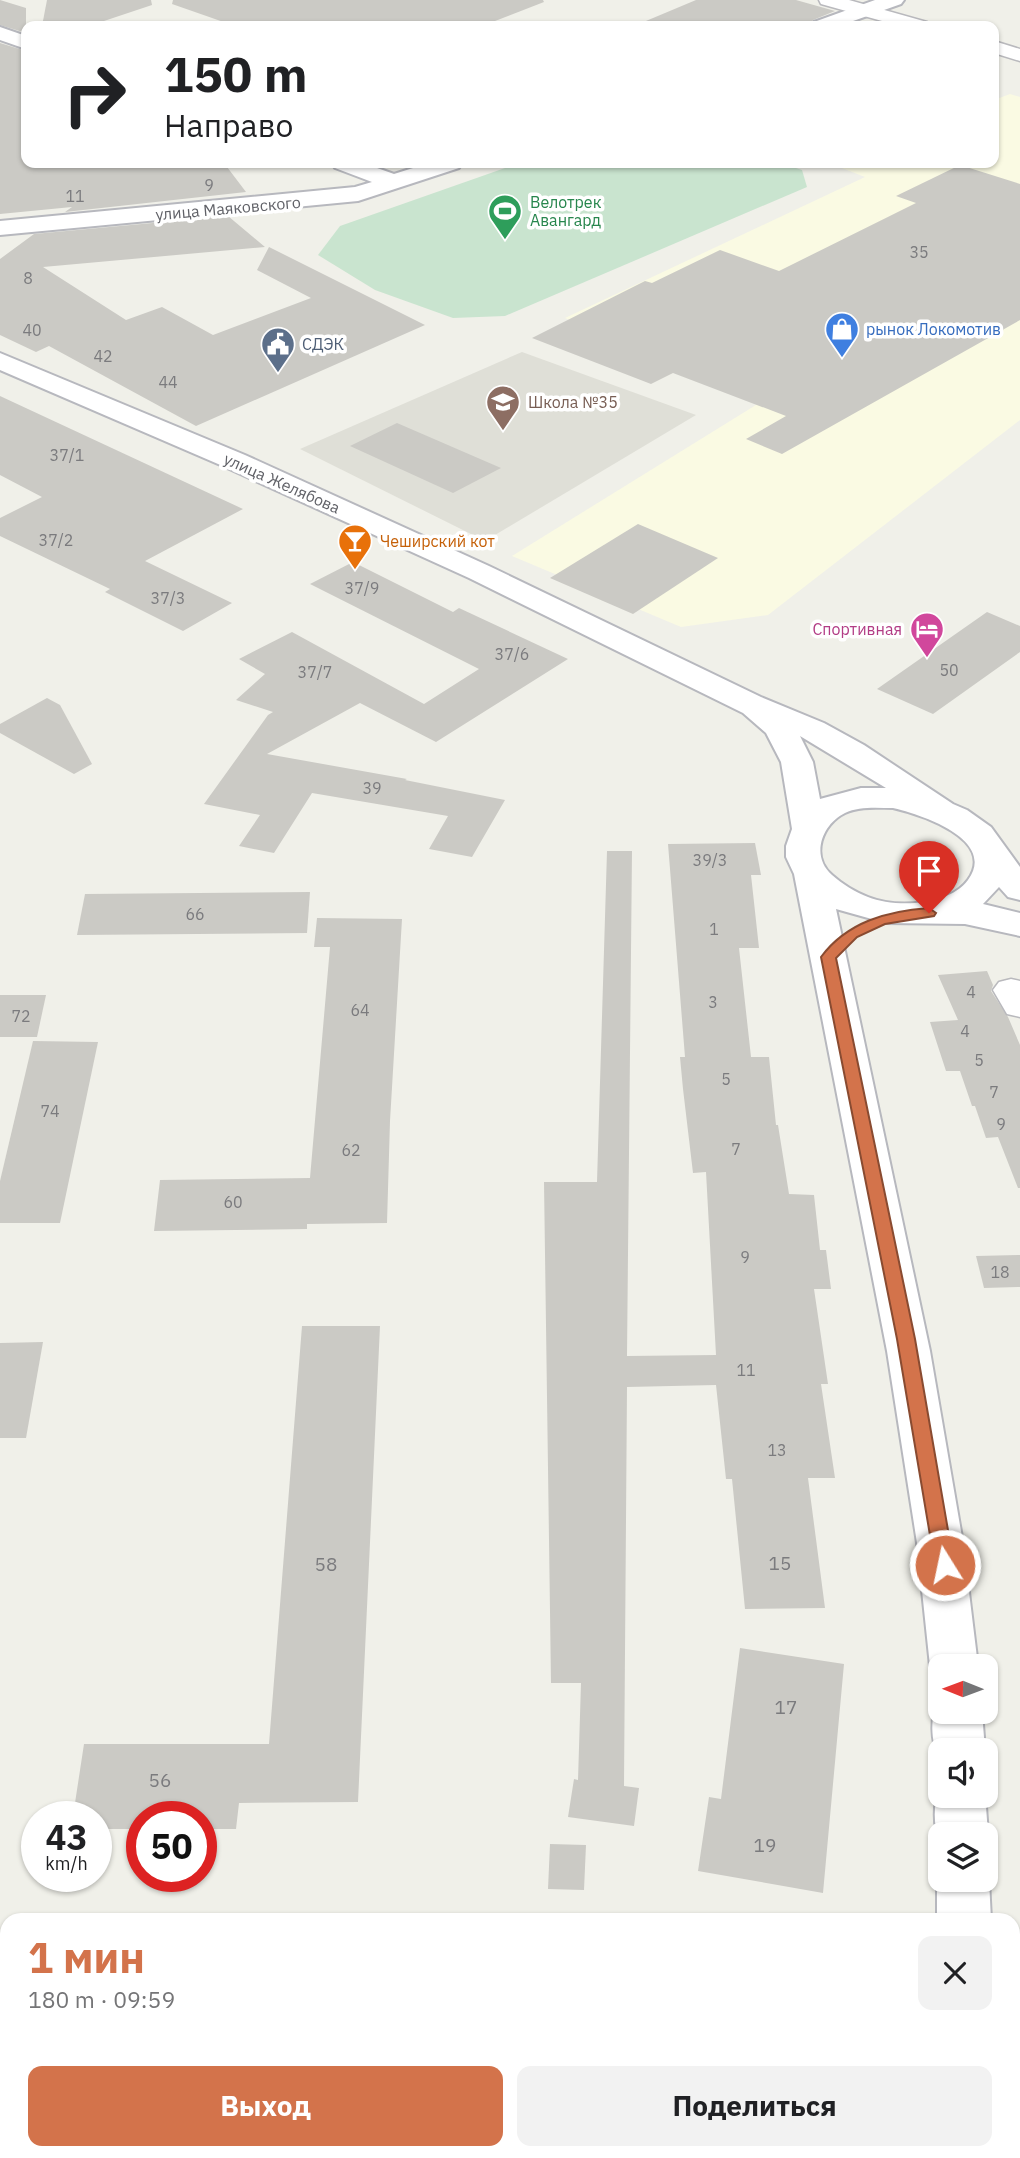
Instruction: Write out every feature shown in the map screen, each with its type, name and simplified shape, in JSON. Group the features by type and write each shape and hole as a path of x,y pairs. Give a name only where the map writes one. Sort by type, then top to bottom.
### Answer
{"main road":[{"path":"834,21 894,0"},
{"path":"356,168 396,183"},
{"name":"улица Маяковского","path":"0,228 358,194 437,168"},
{"name":"улица Желябова","path":"0,361 235,461 479,572 750,704"},
{"path":"750,704 813,730 863,758 939,808 971,824 983,838 992,857 1020,889"},
{"path":"750,704 780,729 797,762 808,827 803,843 803,857 811,875 911,1366 949,1590 953,1654"},
{"path":"808,827 825,811 844,803 868,798 918,802 939,808"},
{"path":"828,957 852,934 880,920 959,905 986,883 992,857"},
{"path":"811,875 851,904 874,912 986,916 1020,925"},
{"path":"963,1892 964,1913"}],"street":[{"path":"828,0 902,21"},
{"path":"999,49 1020,55"}],"shaded area":[{"name":"рынок Локомотив","path":"1010,94 1020,97 1020,420 768,615 681,627 512,556 764,400 565,318 865,177 842,168 999,168 999,98"},
{"name":"Велотрек Авангард","path":"505,168 796,168 802,170 807,187 505,316 453,318 375,290 318,255 340,226"},
{"name":"Школа №35","path":"522,352 696,415 485,541 300,449"}],"building":[{"path":"0,0 26,8 26,21 21,21 21,31 0,25"},
{"path":"47,0 151,0 152,5 104,21 43,21"},
{"path":"173,0 544,2 495,21 221,21 172,4"},
{"path":"696,0 796,0 835,11 812,21 646,21"},
{"path":"0,43 21,49 21,168 228,168 246,192 65,212 72,207 0,214"},
{"path":"954,168 969,168 1020,184 1020,320 782,454 746,439 786,416 673,373 651,384 532,338 645,281 652,283 720,250 779,271 916,203 896,196"},
{"path":"228,216 265,247 43,267 126,320 162,307 213,335 311,298 257,270 269,247 425,325 196,426 49,346 36,352 0,335 0,259 34,234"},
{"path":"0,396 243,509 145,561 232,603 183,631 105,592 110,589 0,536 0,518 42,497 0,475"},
{"path":"397,423 501,468 453,493 350,446"},
{"path":"638,524 718,558 633,614 550,578"},
{"path":"353,562 453,612 459,608 568,659 436,742 360,703 267,754 505,800 472,857 429,849 448,816 312,793 274,853 239,846 260,815 204,804 268,715 273,712 236,700 265,674 239,659 292,632 424,704 479,669 310,584"},
{"path":"987,612 1020,626 1020,652 933,714 877,689"},
{"path":"47,698 60,705 92,764 74,774 0,733 0,724"},
{"path":"755,843 761,875 751,875 759,948 739,948 751,1057 769,1057 776,1125 789,1194 814,1195 820,1250 826,1250 831,1289 814,1289 828,1384 821,1384 835,1478 808,1478 825,1608 745,1609 732,1479 726,1479 716,1385 627,1387 624,1786 639,1788 634,1826 568,1817 574,1779 578,1780 581,1683 551,1683 544,1182 597,1182 607,851 632,851 627,1356 716,1355 706,1172 693,1173 683,1089 680,1057 685,1057 668,844"},
{"path":"310,892 307,933 77,935 85,894"},
{"path":"317,918 402,919 387,1223 307,1224 307,1229 154,1231 160,1180 310,1178 330,947 314,947"},
{"path":"987,971 993,985 991,991 1008,1017 1020,1045 1020,1188 998,1137 986,1138 960,1071 946,1071 930,1022 958,1020 938,975"},
{"path":"0,995 46,995 37,1037 0,1037"},
{"path":"33,1041 98,1042 60,1223 0,1223 0,1181"},
{"path":"1020,1255 1020,1287 984,1288 976,1256"},
{"path":"302,1326 380,1326 358,1802 239,1803 236,1829 217,1829 217,1801 126,1801 126,1829 112,1829 112,1801 75,1801 84,1744 269,1744"},
{"path":"43,1342 26,1438 0,1438 0,1343"},
{"path":"740,1648 844,1664 823,1893 698,1871 709,1797 721,1799"},
{"path":"550,1844 586,1845 584,1890 548,1889"}],"place":[{"name":"Велотрек Авангард","path":"505,241"},
{"name":"рынок Локомотив","path":"842,359"},
{"name":"СДЭК","path":"278,374"},
{"name":"Школа №35","path":"503,432"},
{"name":"Чеширский кот","path":"355,571"},
{"name":"Спортивная","path":"927,659"}],"route":[{"path":"929,913 899,915 880,920 852,934 828,957 906,1339 945,1565"}]}
